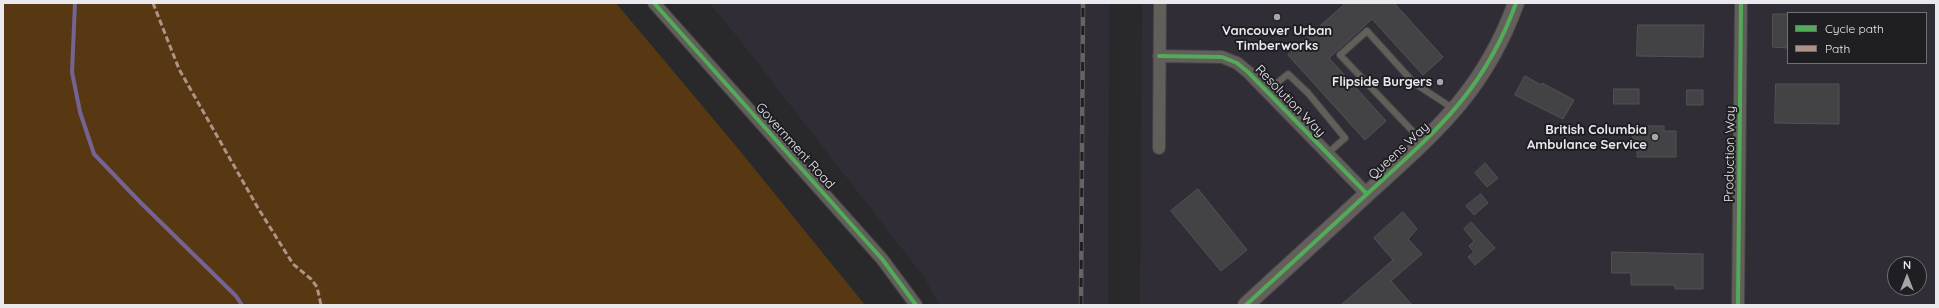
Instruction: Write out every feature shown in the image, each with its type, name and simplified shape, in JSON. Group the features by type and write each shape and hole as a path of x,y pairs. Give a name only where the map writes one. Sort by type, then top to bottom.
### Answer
{"street":[{"name":"Government Road","path":"654,3 882,259 916,305"},
{"path":"1159,148 1160,3"},
{"name":"Queens Way","path":"1246,305 1423,143 1456,110 1480,78 1491,59 1504,34 1516,3"},
{"name":"Production Way","path":"1738,305 1741,3"},
{"name":"Resolution Way","path":"1159,56 1222,57 1237,63 1267,91 1367,194"}],"lane":[{"path":"1423,143 1340,55 1367,31 1414,83 1456,110"},
{"path":"1267,91 1288,74 1308,93 1345,138 1327,154"}],"shaded area":[{"path":"3,3 616,3 736,146 865,305 3,305"},
{"path":"709,3 1109,3 1108,305 939,305 924,277 735,34"},
{"path":"1142,3 1936,3 1936,305 1140,305"}],"building":[{"path":"1346,3 1394,3 1443,57 1423,75 1372,19 1329,58 1386,121 1365,140 1288,55"},
{"path":"1773,14 1787,14 1787,48 1773,47"},
{"path":"1638,25 1704,25 1703,57 1637,56"},
{"path":"1525,76 1574,100 1563,119 1515,95"},
{"path":"1776,84 1839,84 1839,124 1775,123"},
{"path":"1614,89 1639,89 1639,104 1614,104"},
{"path":"1687,90 1703,90 1703,105 1687,105"},
{"name":"British Columbia Ambulance Service","path":"1633,126 1664,126 1664,131 1676,131 1676,157 1637,157 1637,142 1633,142"},
{"path":"1485,163 1498,178 1487,187 1475,173"},
{"path":"1198,189 1247,250 1221,271 1171,211"},
{"path":"1481,194 1488,203 1474,215 1466,206"},
{"path":"1403,212 1417,229 1408,239 1422,254 1391,281 1412,305 1341,305 1393,260 1374,238"},
{"path":"1471,222 1495,248 1475,265 1468,257 1474,252 1469,246 1474,241 1464,229"},
{"path":"1612,252 1703,254 1703,289 1675,289 1675,285 1631,285 1631,273 1612,273"}],"waterway":[{"path":"75,3 72,72 80,112 94,154 140,202 236,296 242,305"}],"railway":[{"path":"1081,305 1083,3"}],"marked path":[{"path":"153,3 179,69 258,208 293,264 311,279 317,287 321,305"}],"cycle path":[{"path":"654,3 882,259 916,305"},
{"path":"1246,305 1414,151 1455,109 1489,62 1516,3"},
{"path":"1738,305 1741,3"},
{"path":"1159,56 1222,57 1237,63 1248,72 1367,194"}],"place":[{"name":"Vancouver Urban Timberworks","path":"1277,17"},
{"name":"Flipside Burgers","path":"1440,82"},
{"name":"British Columbia Ambulance Service","path":"1655,137"}]}
